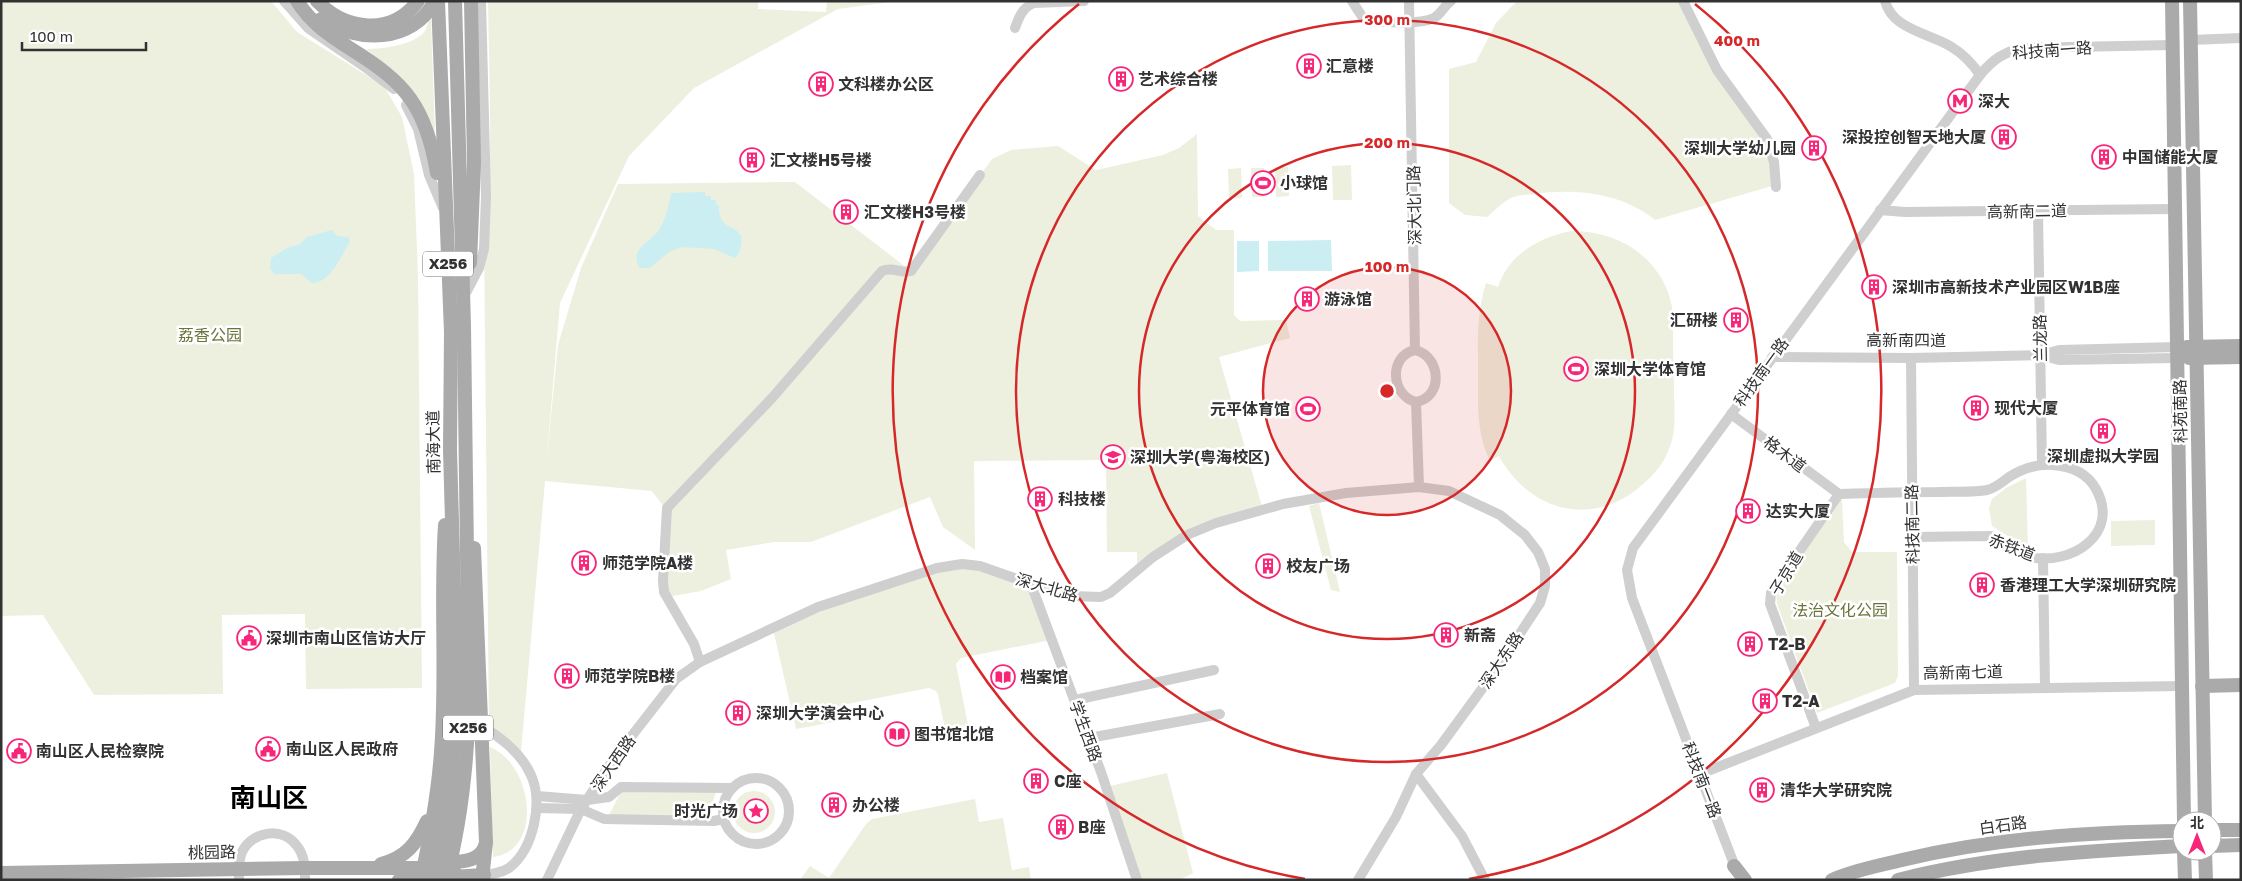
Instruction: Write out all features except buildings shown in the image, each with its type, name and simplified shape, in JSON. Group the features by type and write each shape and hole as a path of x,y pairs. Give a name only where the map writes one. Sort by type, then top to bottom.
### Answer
{"main road":[{"path":"296,1 319,28 380,67 403,87 416,104 431,141 447,233"},
{"path":"306,1 321,18 332,26 352,34 373,36 387,35 412,24 424,16 437,1"},
{"path":"317,1 326,11 340,19 354,24 370,26 394,20 406,14 418,1"},
{"name":"南海大道","path":"427,870 446,823 456,727 455,585 450,450 451,332 437,1"},
{"name":"南海大道","path":"454,874 468,739 464,79 455,1"},
{"path":"464,326 472,240 474,163 464,79 471,1"},
{"name":"科苑南路","path":"2172,1 2184,811"},
{"name":"科苑南路","path":"2190,1 2205,811"},
{"name":"高新南四道","path":"2177,353 2241,346"},
{"name":"高新南四道","path":"2196,352 2241,357"},
{"path":"427,870 437,786 443,706 442,561 450,450"},
{"path":"399,880 427,870 448,868 454,874 483,878 486,842 476,571 465,472"},
{"path":"2202,686 2241,685"},
{"path":"364,867 393,860 410,849 424,828 437,786"},
{"path":"2222,830 2241,830"},
{"name":"白石路","path":"1832,880 1846,874 1933,853 2019,840 2108,832 2172,831"},
{"path":"454,874 474,860 483,850 486,842"},
{"path":"2222,846 2241,845"},
{"path":"1898,880 1942,868 2025,856 2107,849 2172,846"},
{"path":"2184,861 2185,880"},
{"path":"2206,861 2206,880"},
{"path":"1734,866 1739,880"},
{"path":"1734,866 1744,880"},
{"name":"桃园路","path":"1,873 305,874 364,867 427,870"}],"street":[{"path":"284,1 308,28 392,86 403,100 411,112 418,129 429,175 443,208"},
{"path":"467,291 479,268 484,249 486,206 481,1"},
{"path":"1015,28 1020,14 1027,6 1084,1"},
{"path":"1352,1 1363,18 1373,21 1410,21 1436,17 1450,1"},
{"name":"深大北门路","path":"1409,1 1415,350"},
{"path":"1683,1 1718,70 1767,139 1774,162 1776,187"},
{"path":"1885,1 1887,9 1895,19 1949,45 1964,56 1980,75"},
{"path":"2190,40 2241,38"},
{"name":"科技南一路","path":"1734,866 1632,598 1627,570 1630,555 1638,540 1980,75 1995,59 2015,50 2173,45"},
{"path":"700,662 694,644 664,592 667,508 772,398 882,271 892,268 905,273 911,271 980,175"},
{"name":"高新南二道","path":"1880,210 1898,212 2175,209"},
{"name":"兰龙路","path":"2038,211 2042,465"},
{"path":"1415,350 1425,353 1430,357 1436,377 1435,383 1427,397 1416,402 1406,398 1400,391 1396,376 1396,368 1402,357 1415,350"},
{"name":"高新南四道","path":"1772,357 1911,358 2040,355 2059,350 2177,353"},
{"name":"科技南二路","path":"1911,358 1914,690"},
{"path":"1416,402 1419,487"},
{"name":"格木道","path":"1731,414 1839,494"},
{"name":"赤铁道","path":"1912,492 1986,490 1999,485 2018,472 2042,465 2064,466 2083,474 2097,491 2102,511 2099,530 2093,540 2086,547 2065,556 2043,558 2022,554 1991,536 1913,536"},
{"name":"深大北路","path":"700,662 818,607 942,567 962,564 980,566 1072,596 1101,597 1110,593 1153,556 1187,535 1216,524 1283,504 1346,493 1419,487"},
{"name":"深大东路","path":"1358,880 1396,817 1416,774 1441,745 1498,667 1540,603 1545,586 1545,569 1538,552 1525,535 1500,515 1450,491 1419,487"},
{"path":"1839,494 1912,492"},
{"name":"子京道","path":"1816,728 1770,604 1770,596 1839,494"},
{"path":"2043,558 2045,688"},
{"name":"学生西路","path":"1031,584 1089,738 1137,880"},
{"name":"深大西路","path":"547,880 581,809 613,760 667,689 687,670 700,662"},
{"path":"1075,700 1214,670"},
{"name":"高新南七道","path":"1700,774 1914,690 2182,686"},
{"path":"1089,738 1220,714"},
{"path":"482,726 503,740 519,756 531,774 537,796 537,808 531,834 516,861 503,871 483,878"},
{"path":"1416,774 1462,836 1486,880"},
{"path":"752,778 766,779 774,783 786,797 789,818 777,837 770,841 755,844 742,841 730,832 723,819 723,804 732,788 744,780 752,778"},
{"path":"537,796 587,800 609,797 621,787 732,788"},
{"path":"537,808 581,809 604,819 714,821 723,819"},
{"path":"239,874 242,853 247,844 261,835 270,833 291,839 301,852 305,874"}],"green space":[{"name":"荔香公园","path":"1,1 271,1 297,32 384,86 402,117 414,174 418,275 422,688 306,689 305,614 222,615 223,694 94,695 43,615 1,616"},
{"path":"488,1 758,1 758,9 826,12 827,1 897,1 838,9 694,88 629,156 560,303 546,466 558,345 581,268 618,184 795,182 911,271 992,159 1011,150 1058,146 1096,170 1163,155 1179,148 1197,134 1198,216 1216,230 1234,230 1234,315 1240,321 1286,320 1290,338 1219,357 1263,510 1216,523 1137,570 1137,552 1107,552 1106,460 974,461 975,550 943,527 930,497 811,542 774,542 726,550 731,579 701,591 667,597 667,511 652,491 545,481 521,752 489,728 484,240 490,150"},
{"path":"1517,1 1680,1 1697,41 1711,66 1757,131 1771,156 1772,186 1655,220 1642,211 1613,198 1582,192 1550,192 1522,195 1513,197 1505,202 1487,217 1465,215 1449,203 1449,69 1476,62 1496,23"},
{"path":"429,19 431,21 435,135 408,85 393,70 366,49 389,47 414,40 425,31"},
{"path":"1351,165 1352,200 1333,200 1332,166"},
{"path":"1275,167 1288,167 1289,196 1276,197"},
{"path":"1241,168 1242,198 1229,198 1228,169"},
{"path":"1251,168 1264,168 1264,197 1252,197"},
{"name":"深圳大学体育馆","path":"1572,231 1608,236 1639,252 1662,279 1669,295 1673,313 1675,419 1672,442 1666,455 1656,472 1636,490 1617,502 1598,508 1579,510 1560,507 1542,500 1525,489 1511,474 1499,456 1490,461 1482,440 1478,407 1478,328 1486,283 1498,287 1510,265 1527,249 1548,238"},
{"path":"2026,478 2028,549 1992,526 1989,508 1992,499 2006,488"},
{"name":"法治文化公园","path":"1840,500 1842,500 1844,542 1852,552 1897,552 1898,676 1895,683 1817,713 1777,604 1776,593"},
{"path":"1319,503 1340,592 1331,590 1309,506"},
{"path":"2155,520 2155,545 2111,546 2111,521"},
{"path":"962,564 1031,584 1051,640 961,658 956,664 969,730 946,734 938,695 936,691 929,688 847,704 843,712 844,720 796,729 773,629 818,607"},
{"path":"490,747 505,756 516,771 523,788 527,806 526,824 520,840 509,851 493,857"},
{"path":"1167,773 1193,873 1179,880 1140,880 1110,786"},
{"path":"754,791 769,797 775,812 769,827 754,833 739,827 733,812 739,797"},
{"path":"621,792 716,792 710,809 711,816 609,815"},
{"path":"975,799 979,822 1003,818 1012,870 1029,867 1031,880 800,880 810,866 829,878 866,824 872,819"}],"water":[{"path":"705,192 705,196 711,196 711,200 716,200 716,205 719,205 719,213 724,223 741,236 740,251 737,256 735,258 714,249 683,247 669,252 650,268 640,268 637,261 638,251 659,230 667,212 671,193"},
{"path":"332,230 337,236 348,237 350,242 335,267 319,282 312,283 301,274 274,274 270,269 271,258 287,248 300,244 307,237"},
{"path":"1331,240 1332,271 1268,271 1268,241"},
{"path":"1237,241 1259,241 1259,271 1237,272"}],"place":[{"name":"汇意楼","path":"1309,66"},
{"name":"艺术综合楼","path":"1121,79"},
{"name":"文科楼办公区","path":"821,84"},
{"name":"深大","path":"1960,101"},
{"name":"深投控创智天地大厦","path":"2004,137"},
{"name":"深圳大学幼儿园","path":"1814,148"},
{"name":"中国储能大厦","path":"2104,157"},
{"name":"汇文楼H5号楼","path":"752,160"},
{"name":"小球馆","path":"1263,183"},
{"name":"汇文楼H3号楼","path":"846,212"},
{"name":"深圳市高新技术产业园区W1B座","path":"1874,287"},
{"name":"游泳馆","path":"1307,299"},
{"name":"汇研楼","path":"1736,320"},
{"name":"深圳大学体育馆","path":"1576,369"},
{"name":"现代大厦","path":"1976,408"},
{"name":"元平体育馆","path":"1308,409"},
{"name":"深圳虚拟大学园","path":"2103,431"},
{"name":"深圳大学(粤海校区)","path":"1113,457"},
{"name":"科技楼","path":"1040,499"},
{"name":"达实大厦","path":"1748,511"},
{"name":"师范学院A楼","path":"584,563"},
{"name":"校友广场","path":"1268,566"},
{"name":"香港理工大学深圳研究院","path":"1982,585"},
{"name":"新斋","path":"1446,635"},
{"name":"深圳市南山区信访大厅","path":"249,638"},
{"name":"T2-B","path":"1750,644"},
{"name":"师范学院B楼","path":"567,676"},
{"name":"档案馆","path":"1003,677"},
{"name":"T2-A","path":"1765,701"},
{"name":"深圳大学演会中心","path":"738,713"},
{"name":"图书馆北馆","path":"897,734"},
{"name":"南山区人民政府","path":"268,749"},
{"name":"南山区人民检察院","path":"19,751"},
{"name":"C座","path":"1036,781"},
{"name":"清华大学研究院","path":"1762,790"},
{"name":"办公楼","path":"834,805"},
{"name":"时光广场","path":"756,811"},
{"name":"B座","path":"1061,827"}],"district":[{"name":"南山区","path":"269,798"}]}
